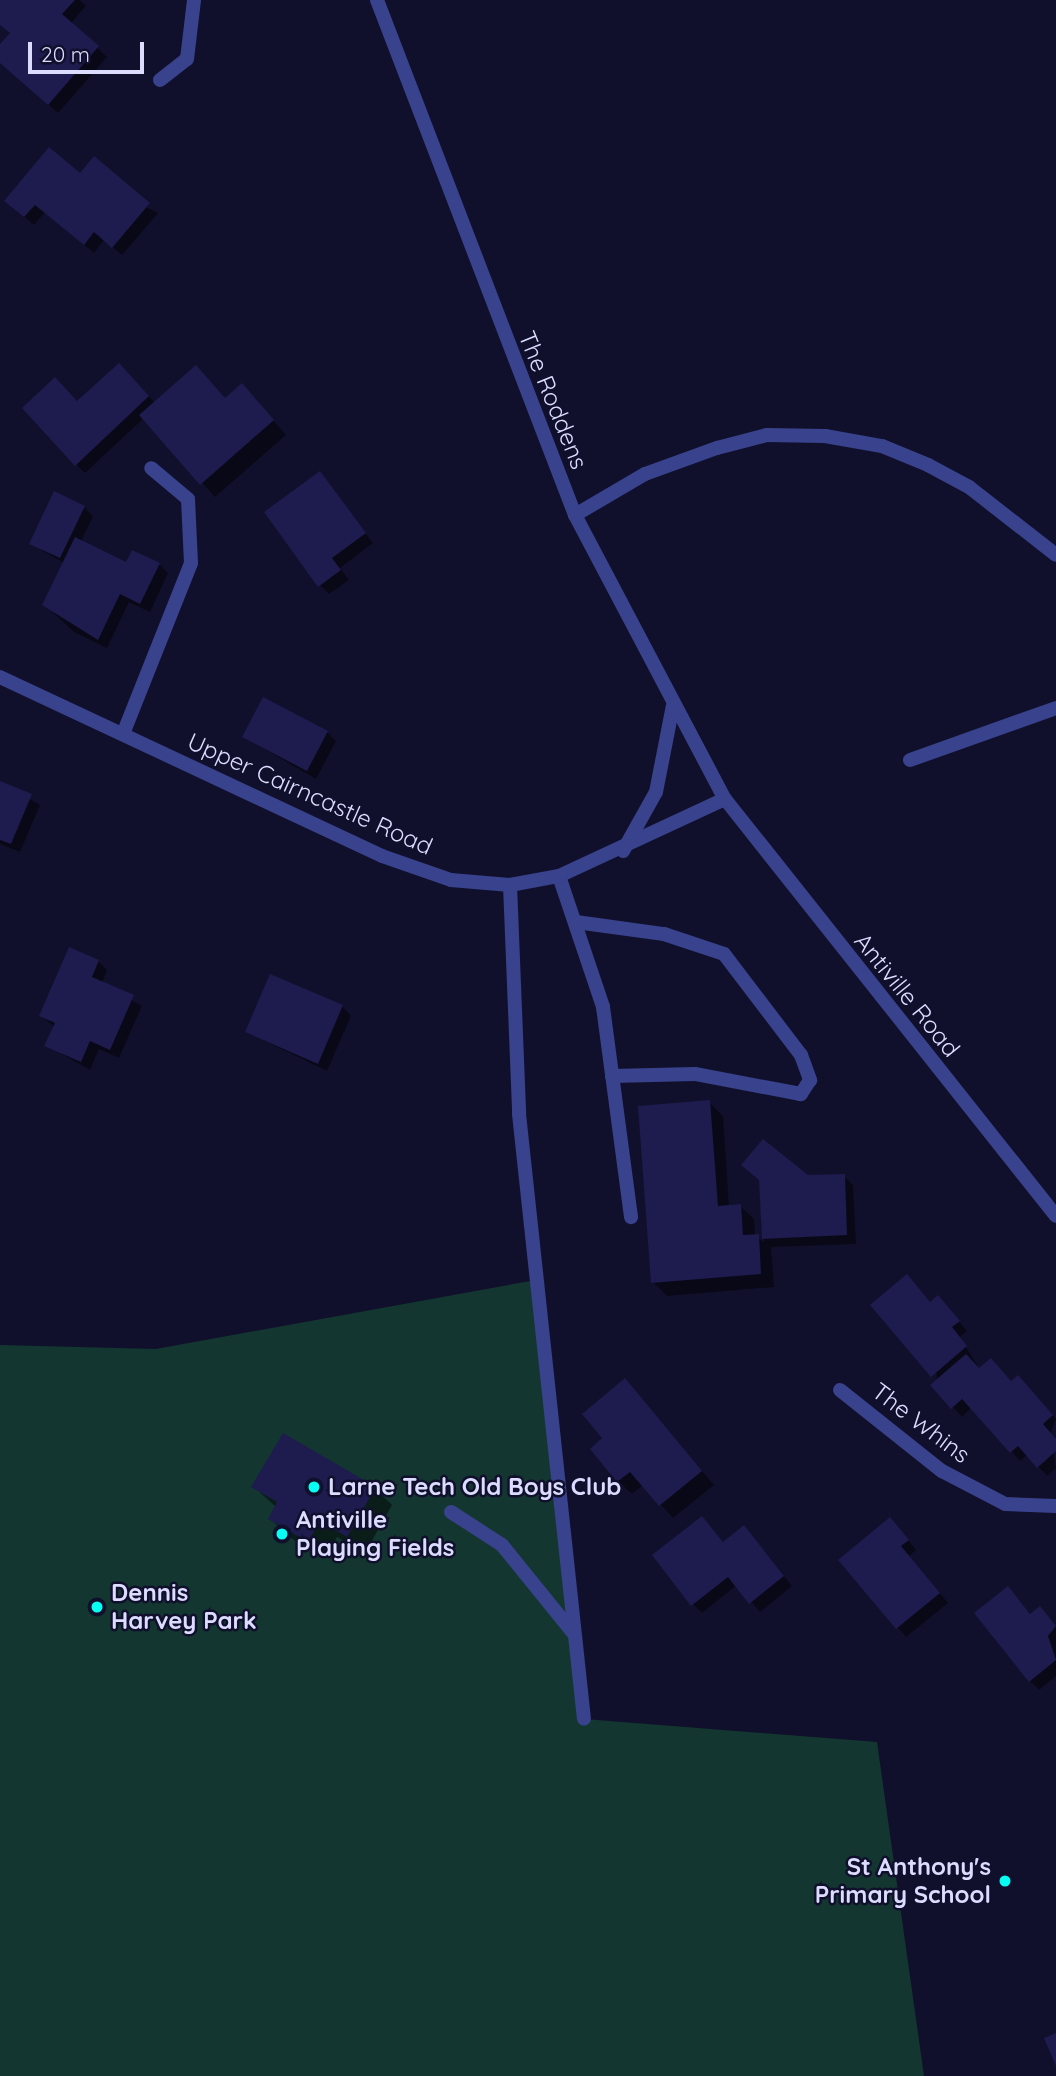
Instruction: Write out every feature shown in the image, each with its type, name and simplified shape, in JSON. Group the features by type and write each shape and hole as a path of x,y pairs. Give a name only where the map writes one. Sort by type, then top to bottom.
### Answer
{"street":[{"path":"160,80 187,59 194,0"},
{"name":"The Roddens","path":"377,0 575,515 725,799"},
{"path":"575,515 645,474 717,448 767,435 825,436 882,446 928,465 969,487 1056,555"},
{"path":"123,734 191,563 188,499 151,468"},
{"name":"Upper Cairncastle Road","path":"0,677 415,870 451,880 510,885 559,876 623,851 704,804 725,799"},
{"path":"623,851 656,792 673,705"},
{"path":"910,760 1056,708"},
{"name":"Antiville Road","path":"725,799 1056,1216"},
{"path":"559,876 603,1007 631,1217"},
{"path":"510,885 519,1114 584,1719"},
{"path":"576,922 664,933 724,954 801,1055 810,1080 801,1094 695,1073 612,1076"},
{"name":"The Whins","path":"840,1390 942,1471 1005,1504 1056,1506"},
{"path":"451,1512 502,1545 575,1636"}],"green space":[{"name":"Antiville Playing Fields","path":"536,1280 584,1719 877,1742 924,2076 0,2076 0,1345 156,1349"}],"building":[{"path":"0,0 75,0 62,14 99,46 48,105 0,63 0,44 10,33 0,25"},
{"path":"49,147 80,173 94,156 150,203 112,248 94,232 84,245 35,205 24,217 4,201"},
{"path":"119,363 149,396 75,466 22,408 55,377 77,401"},
{"path":"196,365 225,398 242,383 274,420 200,485 139,415"},
{"path":"320,471 366,533 332,558 341,570 318,587 264,512"},
{"path":"54,491 85,506 60,558 29,544"},
{"path":"75,537 126,562 132,550 160,563 140,604 120,594 98,640 42,605"},
{"path":"263,697 328,731 307,771 242,737"},
{"path":"0,781 32,794 11,844 0,840"},
{"path":"69,947 99,960 92,977 134,995 110,1050 90,1041 81,1062 44,1046 55,1023 39,1016"},
{"path":"270,974 343,1005 318,1064 245,1032"},
{"path":"710,1100 718,1206 741,1204 743,1235 759,1234 761,1274 651,1283 638,1106"},
{"path":"763,1139 808,1175 845,1174 847,1235 762,1239 759,1180 741,1165"},
{"path":"907,1274 930,1302 938,1295 960,1321 952,1327 967,1346 931,1377 870,1305"},
{"path":"966,1354 979,1368 991,1358 1011,1381 1018,1375 1053,1415 1043,1424 1056,1439 1056,1451 1037,1468 1018,1446 1010,1453 962,1399 951,1409 930,1385"},
{"path":"625,1378 702,1471 659,1506 630,1472 617,1482 590,1449 602,1438 582,1414"},
{"name":"Larne Tech Old Boys Club","path":"283,1433 376,1487 347,1537 320,1521 308,1542 268,1519 277,1502 251,1487"},
{"path":"702,1516 723,1542 744,1525 784,1576 749,1604 728,1577 691,1606 652,1555"},
{"path":"890,1517 909,1540 901,1546 940,1593 896,1629 838,1560"},
{"path":"1008,1586 1030,1614 1040,1606 1056,1626 1048,1636 1056,1660 1029,1682 974,1613"},
{"path":"1056,2033 1056,2066 1044,2038"}],"place":[{"name":"Larne Tech Old Boys Club","path":"314,1487"},
{"name":"Antiville Playing Fields","path":"282,1534"},
{"name":"Dennis Harvey Park","path":"97,1607"},
{"name":"St Anthony's Primary School","path":"1005,1881"}]}
